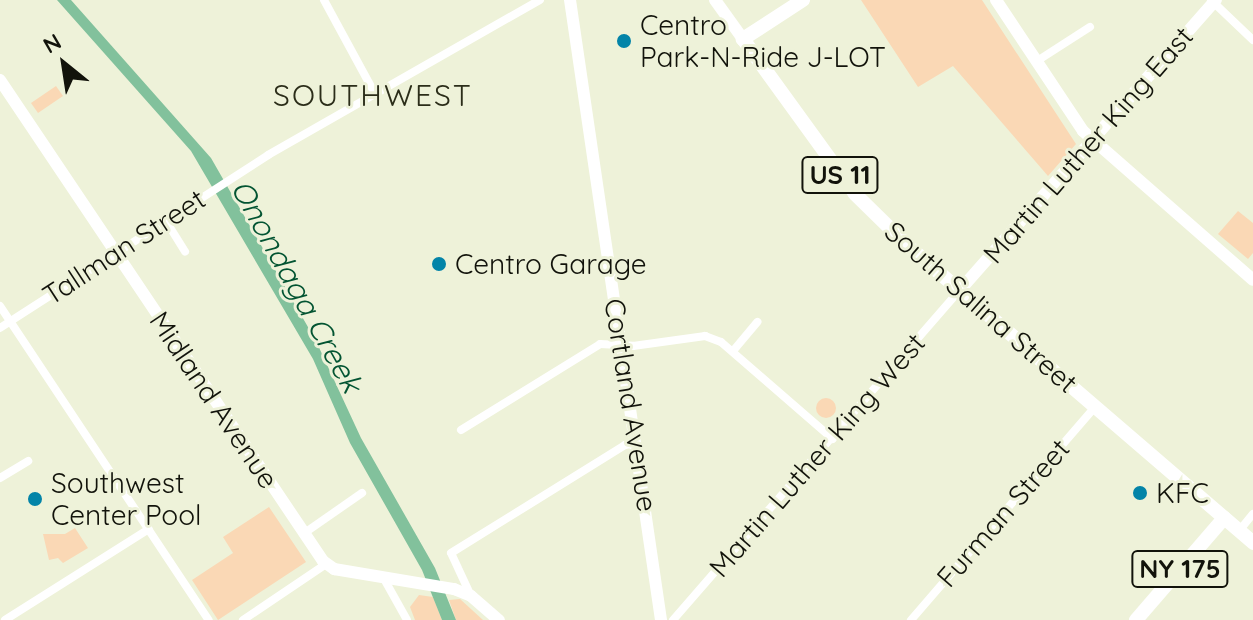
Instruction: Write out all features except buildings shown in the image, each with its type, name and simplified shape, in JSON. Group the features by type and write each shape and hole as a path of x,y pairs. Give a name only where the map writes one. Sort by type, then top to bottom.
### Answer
{"main road":[{"path":"743,39 803,0"},
{"name":"South Salina Street","path":"743,39 855,194 960,290 1253,543"},
{"name":"NY 175","path":"1136,620 1224,518"}],"street":[{"path":"324,0 374,92"},
{"name":"Tallman Street","path":"0,328 227,180 374,92 540,0"},
{"name":"Cortland Avenue","path":"570,0 661,620"},
{"name":"South Salina Street","path":"715,0 743,39"},
{"path":"996,0 1092,141 1253,280"},
{"path":"1214,1 1253,40"},
{"name":"Martin Luther King East","path":"960,290 1214,1"},
{"path":"1037,61 1090,27"},
{"name":"Midland Avenue","path":"0,80 326,564"},
{"path":"166,221 185,251"},
{"name":"Martin Luther King West","path":"673,620 960,290"},
{"path":"0,306 209,620"},
{"path":"733,351 757,322"},
{"path":"461,430 600,344 705,336 733,351 833,439"},
{"name":"Furman Street","path":"911,620 1095,407"},
{"path":"471,596 451,553 625,445 637,443"},
{"path":"0,478 28,461"},
{"path":"303,534 362,493"},
{"path":"1239,531 1253,514"},
{"path":"5,620 149,529"},
{"path":"243,620 326,564 454,589 471,596 499,620"},
{"path":"383,577 407,620"},
{"path":"258,610 265,620"}],"shaded area":[{"path":"57,0 71,0 211,158 316,341 361,438 435,568 456,620 442,620 422,570 350,443 313,359 191,151"},
{"path":"861,0 982,0 1076,144 1048,176 953,66 918,87"},
{"path":"56,86 63,96 38,113 31,103"},
{"path":"1238,211 1253,223 1253,253 1248,259 1218,234"},
{"path":"826,398 833,401 836,408 833,415 826,418 819,415 816,408 819,401"},
{"path":"269,507 306,562 218,620 192,580 233,553 223,537"},
{"path":"75,528 88,548 63,563 58,558 49,560 43,534 65,534"},
{"path":"419,595 433,597 442,620 415,620 410,607"},
{"path":"460,599 483,620 456,620 449,600"}],"place":[{"name":"Centro Park-N-Ride J-LOT","path":"624,41"},
{"name":"Centro Garage","path":"439,264"},
{"name":"KFC","path":"1140,493"},
{"name":"Southwest Center Pool","path":"35,499"}],"district":[{"name":"SOUTHWEST","path":"373,95"}],"water label":[{"name":"Onondaga Creek","path":"297,286"}]}
